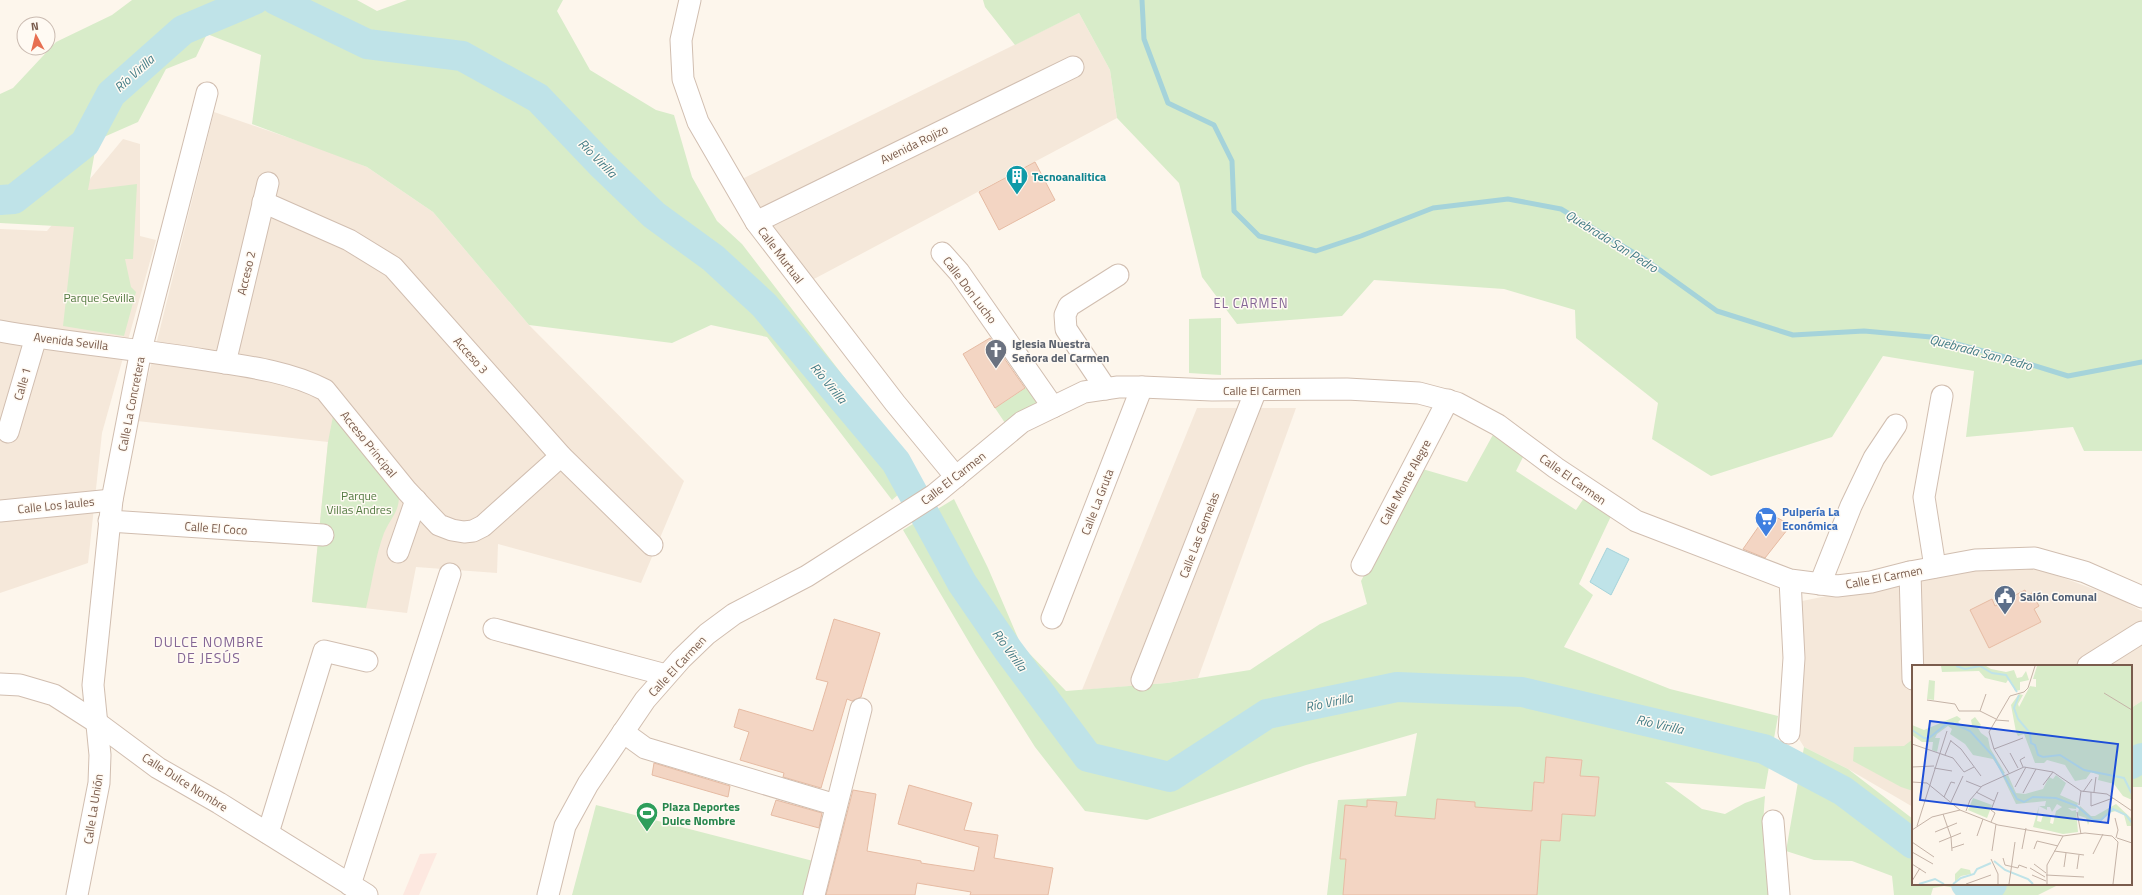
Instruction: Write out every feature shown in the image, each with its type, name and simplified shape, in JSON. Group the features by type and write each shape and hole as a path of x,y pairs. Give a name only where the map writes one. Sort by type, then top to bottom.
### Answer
{"street":[{"name":"Calle Murtual","path":"690,0 681,40 683,79 698,122 756,222 895,403 956,477"},
{"name":"Avenida Rojizo","path":"756,222 1073,67"},
{"name":"Calle La Concretera","path":"96,722 93,685 112,500 141,350 207,93"},
{"name":"Acceso 2","path":"225,363 266,192"},
{"name":"Acceso 3","path":"266,192 350,240 393,267 561,456 652,545"},
{"name":"Calle Don Lucho","path":"942,253 959,272 1053,406"},
{"path":"1106,389 1066,329 1065,315 1069,306 1118,275"},
{"name":"Avenida Sevilla","path":"0,332 141,350"},
{"name":"Calle 1","path":"8,432 36,337"},
{"name":"Acceso Principal","path":"141,350 225,363 294,377 325,390 416,500 439,525 452,530 473,531 483,526 561,456"},
{"name":"Calle El Carmen","path":"548,895 566,826 588,784 645,700 666,675 707,634 734,614 807,576 880,531 934,495 1022,422 1084,392 1142,387 1256,390 1347,389 1419,393 1457,403 1498,425 1556,468 1636,522 1790,580 1837,586 1871,582 1910,572 1975,560 2035,558 2085,572 2142,597"},
{"name":"Calle La Gruta","path":"1052,618 1142,387"},
{"name":"Calle Las Gemelas","path":"1142,680 1256,390"},
{"path":"1935,567 1924,497 1942,396"},
{"name":"Calle Monte Alegre","path":"1362,564 1448,400"},
{"path":"1820,584 1851,506 1874,458 1896,425"},
{"name":"Calle Los Jaules","path":"0,511 112,500"},
{"path":"398,552 416,500"},
{"name":"Calle El Coco","path":"109,521 323,535"},
{"path":"1910,572 1913,665"},
{"path":"358,890 450,574"},
{"path":"1789,733 1794,658 1790,580"},
{"path":"494,629 666,675"},
{"path":"2090,665 2142,632"},
{"path":"268,833 324,651 367,661"},
{"name":"Calle Dulce Nombre","path":"0,684 20,685 54,695 96,722 158,768 268,833 358,890"},
{"path":"814,895 861,709"},
{"name":"Calle La Unión","path":"77,895 99,783 100,756 96,722"},
{"path":"623,732 645,748 836,805"},
{"path":"1773,821 1779,895"}],"shaded area":[{"path":"1079,13 1110,70 1117,118 814,279 773,227 742,179"},
{"path":"214,112 330,152 367,167 433,212 529,325 684,481 641,583 498,544 497,573 416,567 407,613 312,602 328,442 137,421"},
{"path":"123,139 140,144 140,236 156,240 102,433 88,563 0,593 0,229 47,231"},
{"path":"1197,408 1296,408 1198,678 1167,683 1082,690"},
{"path":"2006,565 2042,570 2118,598 2142,611 2142,701 2132,707 2132,665 1912,665 1912,806 1848,769 1804,747 1796,734 1802,601 1950,571"},
{"path":"437,853 419,895 403,895 420,854"}],"green space":[{"name":"Parque Sevilla","path":"132,0 357,0 377,11 407,0 563,0 557,11 590,70 656,110 674,115 692,177 717,221 742,244 920,476 892,500 767,337 711,325 672,343 529,325 433,212 367,167 252,124 261,55 207,34 196,57 166,69 138,122 97,140 88,190 137,184 133,259 125,259 131,287 136,292 124,336 63,326 74,227 0,223 0,94 13,88 43,56 56,56 56,42 112,15"},
{"path":"983,0 2142,0 2142,451 2084,451 2073,427 1966,437 1974,371 1883,356 1832,437 1711,476 1652,439 1658,403 1576,338 1575,310 1504,289 1374,280 1342,316 1237,324 1202,277 1179,183 1117,118 1110,70 1079,13 1015,45 985,7"},
{"path":"1221,318 1221,375 1189,373 1189,319"},
{"path":"1030,385 1042,403 1007,426 995,408"},
{"name":"Parque Villas Andres","path":"334,411 398,491 399,497 395,513 384,533 381,542 366,608 312,602 328,442"},
{"path":"1495,431 1525,453 1516,471 1576,510 1586,495 1613,512 1579,584 1593,595 1564,647 1670,689 1778,716 1765,789 1665,782 1702,809 1725,814 1745,803 1765,796 1764,846 1770,895 1537,895 1541,840 1560,841 1562,814 1595,816 1599,777 1580,776 1581,760 1546,757 1544,783 1534,782 1532,811 1471,852 1475,802 1437,799 1433,838 1395,816 1397,803 1367,801 1367,807 1341,859 1346,859 1343,895 1327,895 1338,800 1406,796 1417,733 1306,765 1147,820 1085,811 1035,747 976,654 903,530 954,499 988,568 1021,645 1066,691 1167,683 1250,670 1320,624 1367,604 1361,581 1419,468 1467,482"},
{"path":"2142,701 2142,787 2132,788 2132,707"},
{"path":"1912,740 1912,791 1901,787 1853,761 1854,747 1904,746"},
{"path":"1804,747 1848,769 1912,818 1912,885 2058,885 2038,895 1995,895 1944,886 1933,888 1931,895 1894,895 1892,876 1852,861 1814,860 1786,851"},
{"name":"Plaza Deportes Dulce Nombre","path":"596,805 817,862 808,895 572,895"}],"water":[{"path":"1607,548 1629,559 1611,595 1590,582"}],"building":[{"name":"Tecnoanalitica","path":"1035,162 1055,200 999,230 979,192"},
{"name":"Iglesia Nuestra Señora del Carmen","path":"990,338 1025,388 995,408 963,354"},
{"name":"Pulpería La Económica","path":"1768,513 1791,525 1765,558 1743,549"},
{"name":"Salón Comunal","path":"2025,590 2027,595 2032,593 2039,606 2034,609 2041,622 1989,648 1970,610 1992,599 1995,606"},
{"path":"834,619 880,633 861,697 852,701 847,699 821,788 783,777 784,773 740,760 749,732 734,727 739,709 813,731 828,682 816,679"},
{"path":"1546,757 1582,760 1580,776 1599,777 1595,816 1562,814 1560,841 1541,840 1537,895 1343,895 1346,859 1340,859 1345,805 1367,807 1367,800 1397,802 1395,816 1435,819 1437,799 1475,802 1475,807 1532,811 1534,782 1544,783"},
{"path":"654,763 730,786 728,797 652,775"},
{"path":"909,785 972,803 964,830 998,835 994,858 1053,868 1048,895 970,895 971,892 917,883 915,895 826,895 853,790 876,794 867,851 921,861 921,863 974,871 979,847 898,824"},
{"path":"776,800 822,813 819,828 771,815"}],"waterway":[{"name":"Río Virilla","path":"0,200 14,199 85,143 111,94 183,30 254,0"},
{"name":"Río Virilla","path":"276,0 367,44 462,56 538,98 601,164 654,215 713,258 764,305 896,462 962,583 1008,650 1088,757 1170,777 1267,714 1397,687 1522,692 1764,749 1843,791 1912,843"},
{"name":"Quebrada San Pedro","path":"1142,0 1144,39 1168,103 1214,125 1232,161 1234,211 1259,236 1316,251 1361,236 1433,208 1508,199 1561,209 1646,260 1717,311 1793,335 1864,331 1931,337 2068,376 2142,362"},
{"name":"Río Virilla","path":"2132,763 2142,758"},
{"name":"Río Virilla","path":"1967,885 1970,887 1985,885"}],"place":[{"name":"Tecnoanalitica","path":"1017,196"},
{"name":"Iglesia Nuestra Señora del Carmen","path":"996,370"},
{"name":"Pulpería La Económica","path":"1766,538"},
{"name":"Salón Comunal","path":"2005,616"},
{"name":"Plaza Deportes Dulce Nombre","path":"647,832"}],"district":[{"name":"EL CARMEN","path":"1251,303"},
{"name":"DULCE NOMBRE DE JESÚS","path":"209,650"}]}
